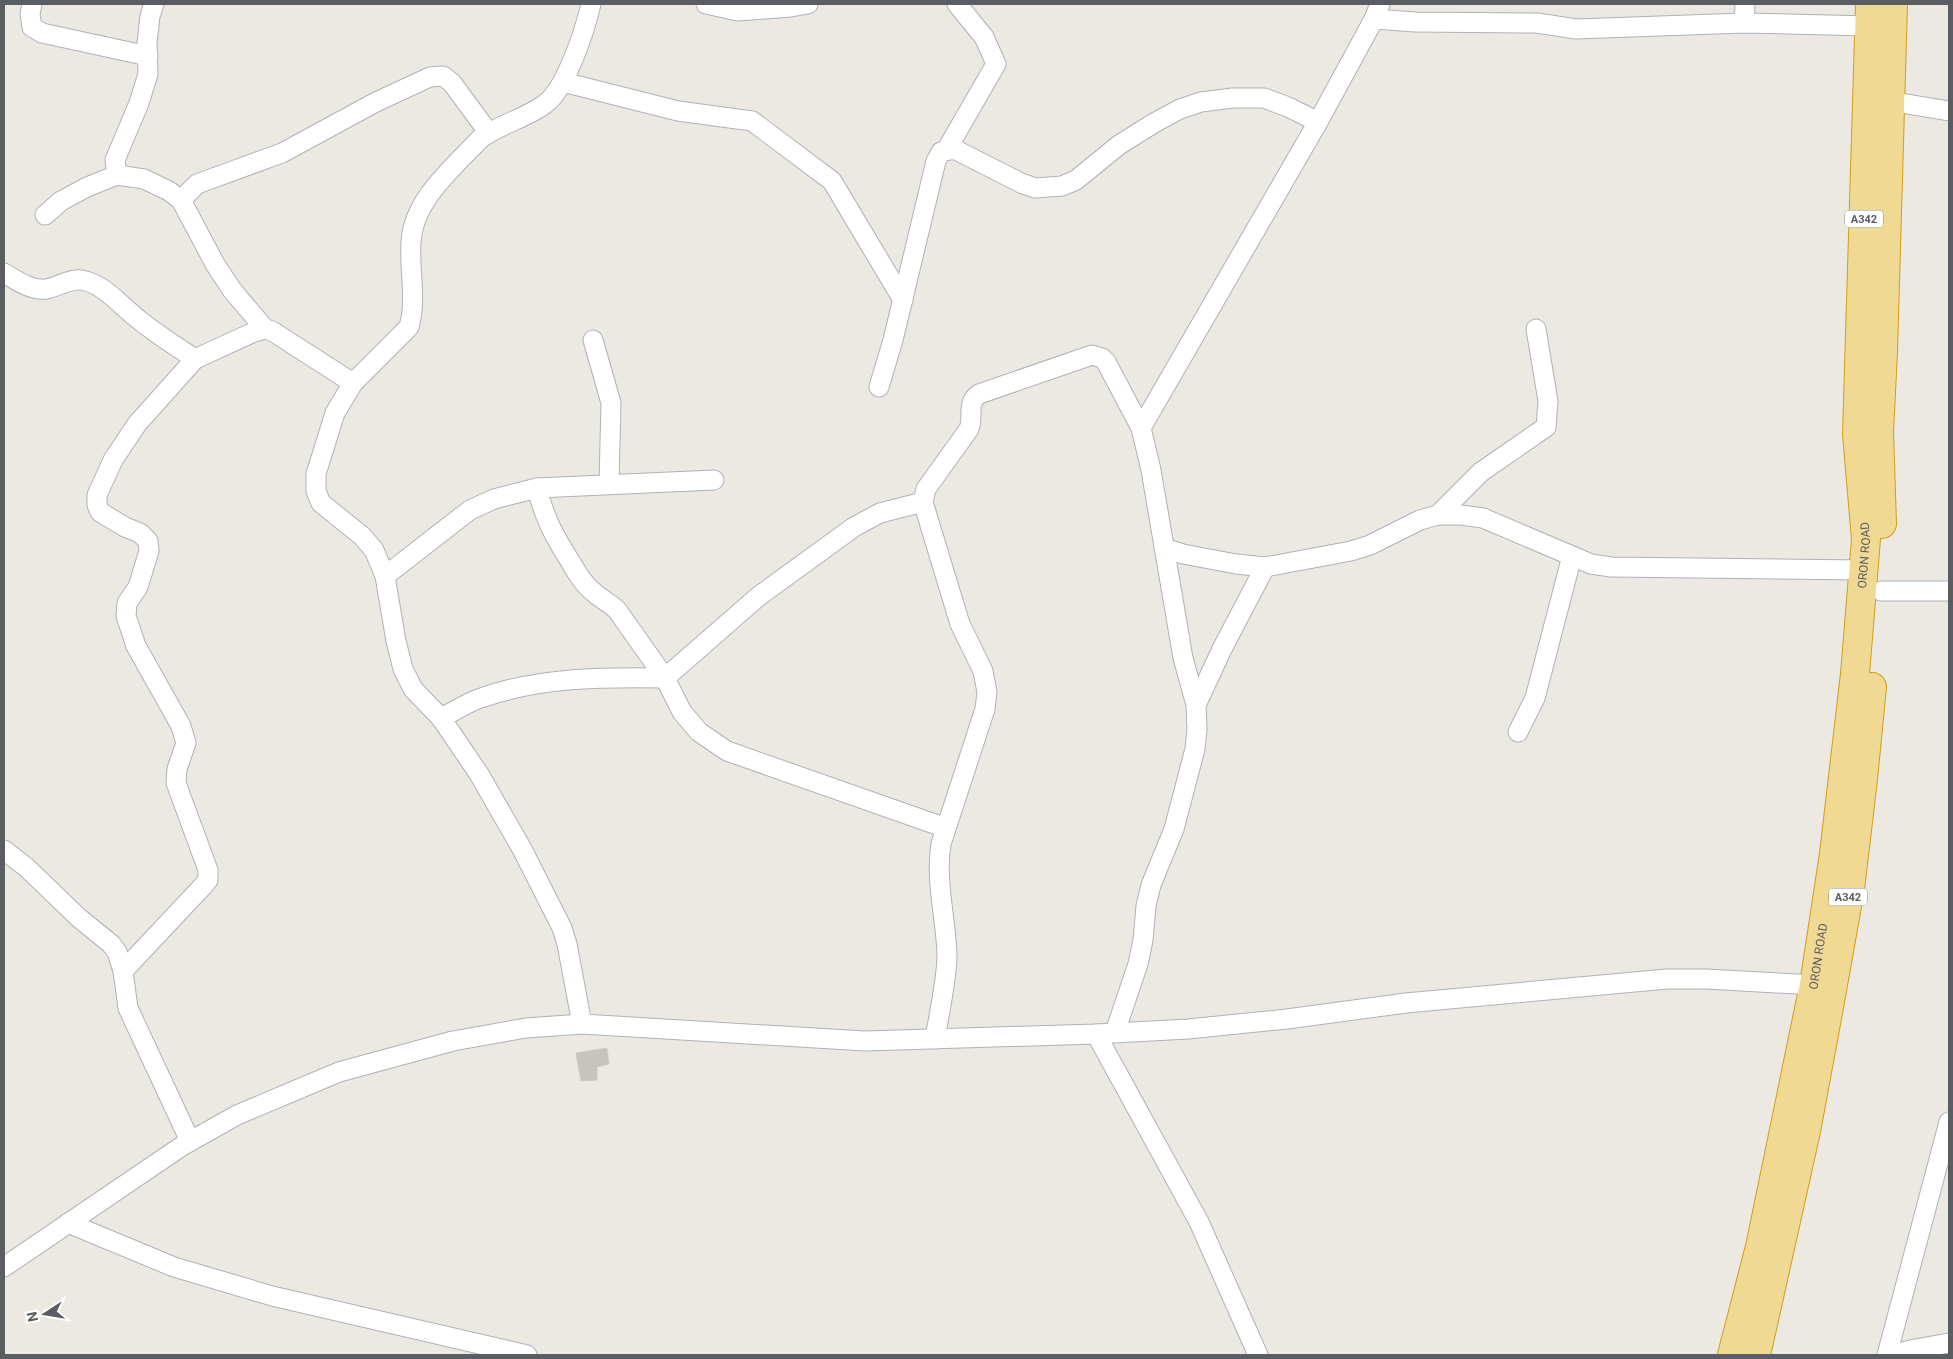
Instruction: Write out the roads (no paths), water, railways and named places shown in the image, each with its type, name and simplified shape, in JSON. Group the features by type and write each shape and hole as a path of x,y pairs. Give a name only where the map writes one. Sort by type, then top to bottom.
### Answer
{"highway":[{"name":"A342","path":"1756,1355 1806,1131 1850,889 1864,779 1883,549 1879,432 1883,352 1892,4"},
{"name":"ORON ROAD","path":"1732,1355 1760,1248 1814,985 1834,854 1851,712 1866,539 1857,434 1870,15"}],"street":[{"path":"32,4 30,14 32,27 42,33 148,56"},
{"path":"117,175 116,160 139,104 148,74 147,43 150,16 154,4"},
{"path":"582,1024 573,968 562,928 522,849 478,774 441,718 413,689 403,669 396,642 385,576 374,550 362,536 321,503 316,491 316,474 335,413 353,383 408,327 412,317 411,242 414,223 424,200 488,132 544,105 556,94 563,82 588,17 591,4"},
{"path":"706,4 738,11 808,4"},
{"path":"947,150 996,64 984,37 957,4"},
{"path":"1744,4 1744,23"},
{"path":"1141,428 1318,122 1377,12 1415,22 1537,23 1576,29 1744,23 1870,15"},
{"path":"181,200 197,184 282,152 376,102 430,77 443,76 452,83 488,132"},
{"path":"563,82 678,111 752,122 832,181 903,300"},
{"path":"878,387 903,300 936,161 941,152 954,149 1035,188 1049,188 1062,186 1076,180 1119,144 1154,122 1180,109 1201,102 1233,98 1264,98 1288,107 1318,122"},
{"path":"1889,101 1949,111"},
{"path":"45,215 61,201 117,175 144,179 169,191 181,200 228,284 265,329"},
{"path":"4,273 18,282 35,288 45,289 70,281 85,280 104,290 139,320 195,359"},
{"path":"123,971 208,880 208,870 176,783 186,743 181,726 136,646 126,616 127,603 138,587 149,551 148,541 140,533 125,528 100,512 97,505 97,495 113,460 137,424 195,359 265,329 272,330 353,383"},
{"path":"1438,515 1481,472 1546,427 1548,401 1536,329"},
{"path":"593,340 611,403 609,484"},
{"path":"935,1038 947,958 946,930 939,873 941,844 985,709 987,692 983,671 960,624 922,502 926,489 968,430 972,418 970,405 974,397 1092,355 1102,358 1141,428 1151,470 1183,658 1196,705 1197,729 1195,749 1174,829 1151,885 1146,906 1144,940 1138,964 1115,1032"},
{"path":"385,576 470,510 494,499 537,488 714,480"},
{"path":"537,488 543,512 551,531 582,581 591,591 617,610 665,678 682,712 699,732 727,751 946,828"},
{"path":"441,718 477,699 517,687 560,681 615,677 665,678 759,596 854,527 880,513 922,502"},
{"path":"1164,548 1183,554 1236,564 1265,566 1351,551 1370,545 1420,520 1438,515 1461,515 1483,518 1591,564 1611,567 1864,570"},
{"path":"1518,732 1535,698 1572,556"},
{"path":"1196,705 1222,649 1265,566"},
{"path":"1881,591 1949,591"},
{"path":"4,850 26,867 85,923 111,944 123,971 128,1008 190,1141"},
{"path":"4,1267 190,1141 237,1115 339,1072 454,1041 526,1028 582,1024 865,1041 1096,1034 1188,1029 1287,1019 1406,1003 1667,979 1706,979 1814,985"},
{"path":"1096,1034 1199,1222 1258,1355"},
{"path":"1887,1355 1949,1122"},
{"path":"68,1223 174,1268 246,1288 526,1355"},
{"path":"1891,1355 1949,1343"}]}
